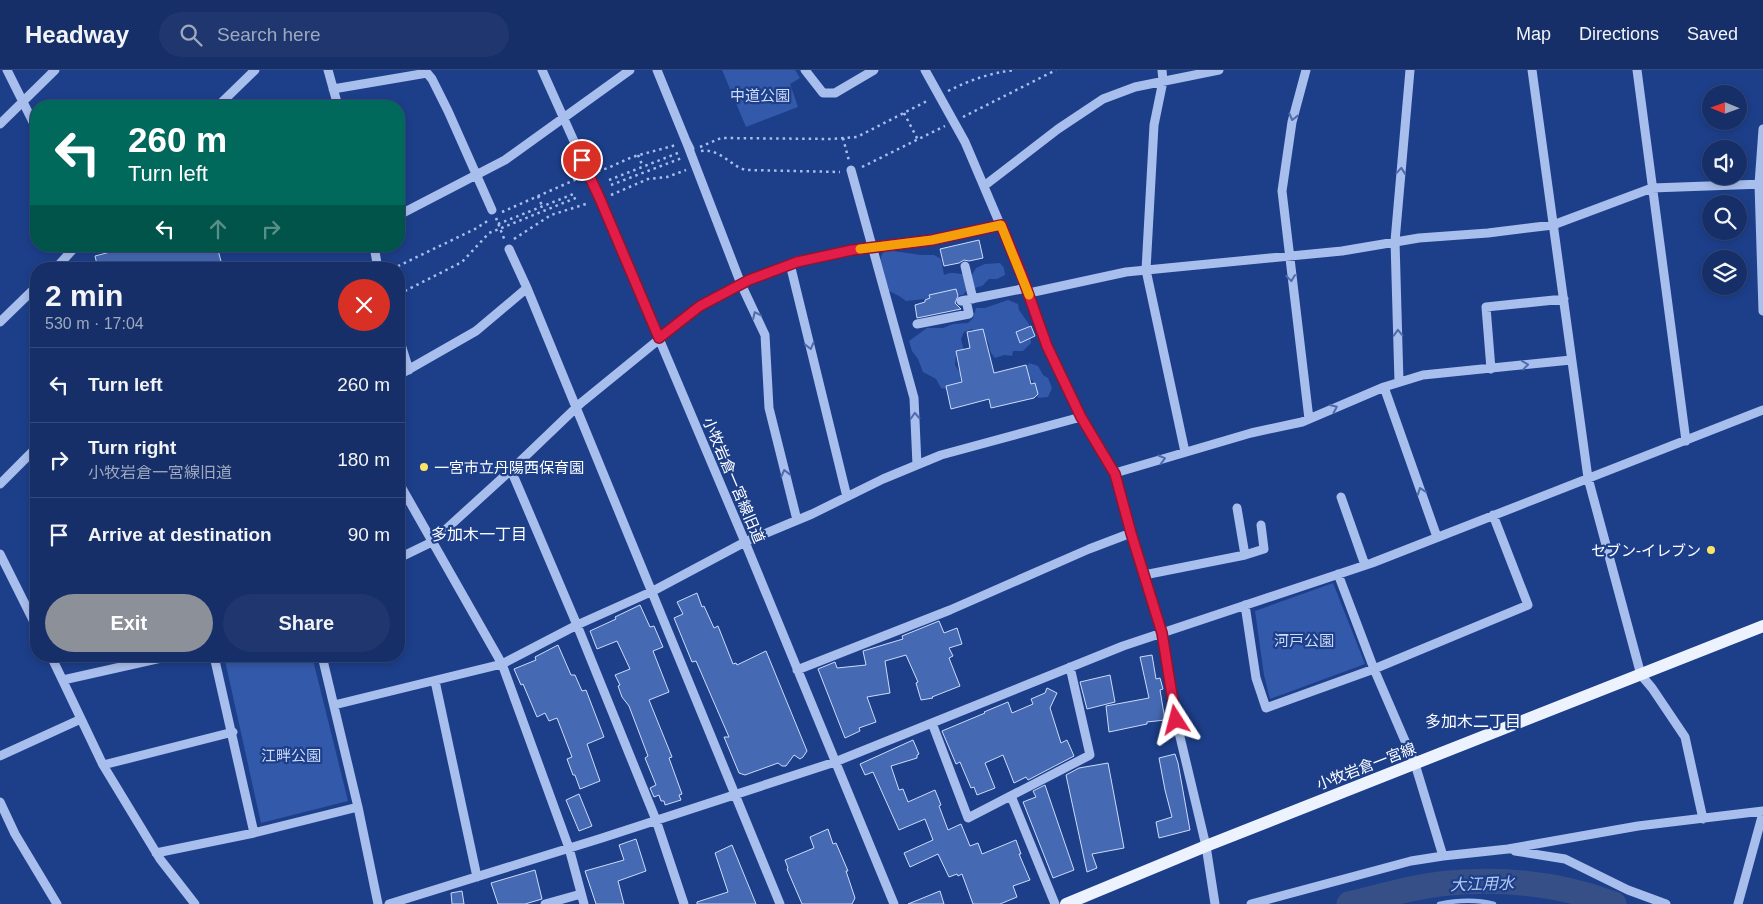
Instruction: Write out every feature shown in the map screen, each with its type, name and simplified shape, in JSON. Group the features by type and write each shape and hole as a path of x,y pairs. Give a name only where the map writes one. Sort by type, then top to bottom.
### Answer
{"main road":[{"name":"小牧岩倉一宮線","path":"1066,904 1206,846 1641,676 1763,626"}],"street":[{"path":"7,70 30,116"},
{"path":"0,124 55,70"},
{"path":"224,100 255,70"},
{"path":"328,70 337,100"},
{"name":"小牧岩倉一宮線旧道","path":"542,70 600,199 659,338 894,904"},
{"path":"405,212 505,160 630,70"},
{"path":"657,70 691,152 741,284 765,335 769,408 797,520"},
{"path":"805,70 823,93 835,93 874,70"},
{"path":"926,70 965,142 1028,291 1047,346 1081,417 1115,474 1162,633 1176,720 1206,846 1215,904"},
{"path":"1162,70 1163,81 1154,125 1146,270 1185,452"},
{"path":"984,186 1058,129 1103,99 1135,87 1219,70"},
{"path":"1306,70 1292,122 1282,191 1309,419"},
{"path":"1400,382 1395,241 1410,70"},
{"path":"1532,70 1588,478 1641,676 1652,688 1685,736 1703,819"},
{"path":"1637,70 1686,441"},
{"path":"334,89 427,74 432,79 448,111 492,210"},
{"path":"1763,129 1761,184 1763,310"},
{"path":"851,170 914,398 917,465"},
{"path":"966,300 1028,291 1126,272 1342,251 1395,241 1554,225 1652,188 1761,184"},
{"path":"405,555 432,542 576,408 700,306 741,284 797,262 872,247 932,240 1001,225"},
{"path":"509,249 527,288 780,904"},
{"path":"62,262 71,252"},
{"path":"790,264 847,497"},
{"path":"917,324 969,314 966,300 965,266"},
{"path":"405,372 476,330 527,288"},
{"path":"0,322 30,293"},
{"path":"1491,369 1486,307 1564,299"},
{"path":"405,357 409,370"},
{"path":"1115,474 1250,433 1309,419 1384,387 1424,375 1571,360"},
{"path":"1384,387 1437,537"},
{"path":"389,904 835,762 1070,667 1162,633 1365,565 1763,410"},
{"path":"334,705 502,664 578,625 652,591 745,542 917,465 941,455 1081,417"},
{"path":"0,484 30,454"},
{"path":"511,470 578,625 656,820 684,904"},
{"path":"405,494 502,664 569,848 584,904"},
{"path":"1341,497 1365,565"},
{"path":"1237,508 1245,554"},
{"path":"1245,605 1256,678 1266,708 1374,669 1528,605 1494,515"},
{"path":"1144,575 1264,549 1261,525"},
{"path":"797,670 950,610 1089,549 1131,533"},
{"path":"0,554 30,614"},
{"path":"1338,574 1374,669 1415,764 1443,856"},
{"path":"54,662 103,765 156,853 195,904"},
{"path":"63,680 136,662"},
{"path":"216,662 233,732 254,833"},
{"path":"323,662 358,808 378,904"},
{"path":"932,723 968,818 1090,755 1070,667"},
{"path":"435,681 476,877"},
{"path":"0,756 81,719"},
{"path":"103,765 233,732"},
{"path":"1011,796 1055,904"},
{"path":"0,802 15,834 57,904"},
{"path":"156,853 254,833 358,808"},
{"path":"1251,904 1411,861 1508,849 1638,826 1763,812 1738,904"},
{"path":"1508,849 1565,859 1628,890 1666,904"},
{"path":"545,904 582,894"}],"path":[{"path":"611,185 721,138 857,137 968,81 990,74 1015,70"},
{"path":"904,113 918,140"},
{"path":"609,180 643,167 691,152 704,150 721,154 736,168 746,170 844,172 851,170 844,138"},
{"path":"638,155 643,167"},
{"path":"498,224 576,193"},
{"path":"538,196 542,206"},
{"path":"405,291 462,262 489,233 578,197"},
{"path":"405,263 475,229 495,216 509,249"}],"green space":[{"name":"中道公園","path":"722,70 795,70 800,78 790,84 798,107 746,127"},
{"path":"886,250 934,255 941,259 944,275 951,273 972,275 976,268 985,264 1000,263 1004,268 1005,275 997,279 989,279 982,286 967,290 963,295 906,301 887,290 880,261 882,254"},
{"path":"1008,300 1018,304 1019,310 1029,324 1031,343 1023,351 1013,351 1012,356 1004,355 995,358 990,352 987,340 972,329 964,332 961,339 964,351 956,356 955,365 960,373 961,386 948,390 941,388 936,379 923,372 909,341 927,328 943,328 953,324 968,323 973,318 976,308 985,308"},
{"path":"1029,363 1038,366 1043,375 1048,378 1052,388 1048,397 1038,398 1033,387 1033,381 1028,377 1027,366"},
{"name":"河戸公園","path":"1333,583 1365,664 1270,699 1264,675 1255,611"},
{"name":"江畔公園","path":"225,662 313,662 348,801 261,823"}],"building":[{"path":"979,240 983,258 969,261 964,260 944,266 940,249"},
{"path":"110,252 219,252 221,262 96,262 95,256"},
{"path":"956,289 958,296 955,303 961,309 917,318 915,305 925,302 925,300 930,298 929,295"},
{"path":"1031,326 1035,336 1020,343 1016,332"},
{"path":"983,329 994,373 1026,365 1031,384 1035,383 1038,394 1034,398 991,408 989,399 951,409 946,386 962,382 956,351 970,348 967,332"},
{"path":"697,593 702,607 704,606 714,628 718,626 733,664 736,663 737,665 766,651 807,751 800,759 794,755 786,766 778,763 745,775 739,773 724,737 729,737 696,661 692,662 674,618 683,614 677,602"},
{"path":"640,605 650,627 654,626 663,647 653,651 669,692 649,700 672,757 669,758 682,794 679,795 681,800 665,805 659,795 654,797 650,788 656,785 645,758 648,756 629,706 622,697 618,686 620,685 615,675 630,669 617,641 597,649 590,631"},
{"path":"939,621 944,633 957,628 962,644 949,648 953,656 949,658 960,686 933,698 921,700 916,683 918,682 906,655 885,661 890,693 867,697 876,722 859,728 860,731 845,738 818,669 835,662 837,668 866,665 863,651 903,639 902,636"},
{"path":"558,645 571,675 575,675 582,691 586,690 604,737 587,744 600,781 580,789 567,759 572,757 557,718 549,721 545,713 537,717 523,684 521,685 514,669 536,660 535,657"},
{"path":"1152,655 1156,679 1160,678 1163,689 1160,690 1165,720 1147,722 1147,724 1109,732 1106,706 1149,698 1140,657"},
{"path":"1110,675 1115,702 1087,709 1080,682"},
{"path":"1047,688 1057,693 1050,708 1061,743 1067,740 1074,756 1028,780 1026,777 1014,783 1003,755 985,763 995,788 977,795 974,787 971,788 960,762 956,764 942,731 1008,702 1012,713 1033,704 1031,699 1045,693"},
{"path":"913,740 919,754 917,758 891,766 899,790 903,789 908,802 935,790 948,830 961,824 970,846 978,843 982,854 1016,840 1021,854 1019,854 1030,880 1013,886 1017,897 1000,904 973,904 962,874 949,877 938,854 910,867 904,853 933,840 925,819 899,830 873,772 865,775 860,764"},
{"path":"1175,754 1190,830 1159,838 1156,822 1172,817 1159,758"},
{"path":"1108,763 1124,848 1092,854 1097,868 1087,872 1066,775 1079,768"},
{"path":"1045,785 1074,870 1053,878 1023,802 1036,797 1033,791"},
{"path":"579,794 592,826 579,831 566,800"},
{"path":"828,829 833,844 836,843 848,871 846,871 855,898 852,904 802,904 785,860 814,848 810,837"},
{"path":"636,839 646,871 618,881 624,904 596,904 585,871 624,860 619,845"},
{"path":"732,845 756,904 697,904 697,902 728,892 715,853"},
{"path":"535,870 542,899 525,904 498,904 491,883"},
{"path":"462,891 464,904 452,904 451,893"},
{"path":"940,891 944,904 908,904"}],"waterway":[{"name":"大江用水","path":"1349,904 1424,886 1491,881 1553,887 1614,904"},
{"path":"1439,904 1466,901 1494,904"}],"slow traffic":[{"path":"860,249 932,240 1001,225 1029,295"}],"place":[{"name":"一宮市立丹陽西保育園","path":"424,467"},
{"name":"セブン-イレブン","path":"1711,550"}],"district":[{"name":"多加木一丁目","path":"479,534"},
{"name":"多加木二丁目","path":"1473,721"}],"route":[{"path":"582,160 659,338 700,306 749,280 797,262 852,250 932,240 1001,225 1022,276 1047,346 1081,417 1115,474 1162,633 1176,720"}]}
